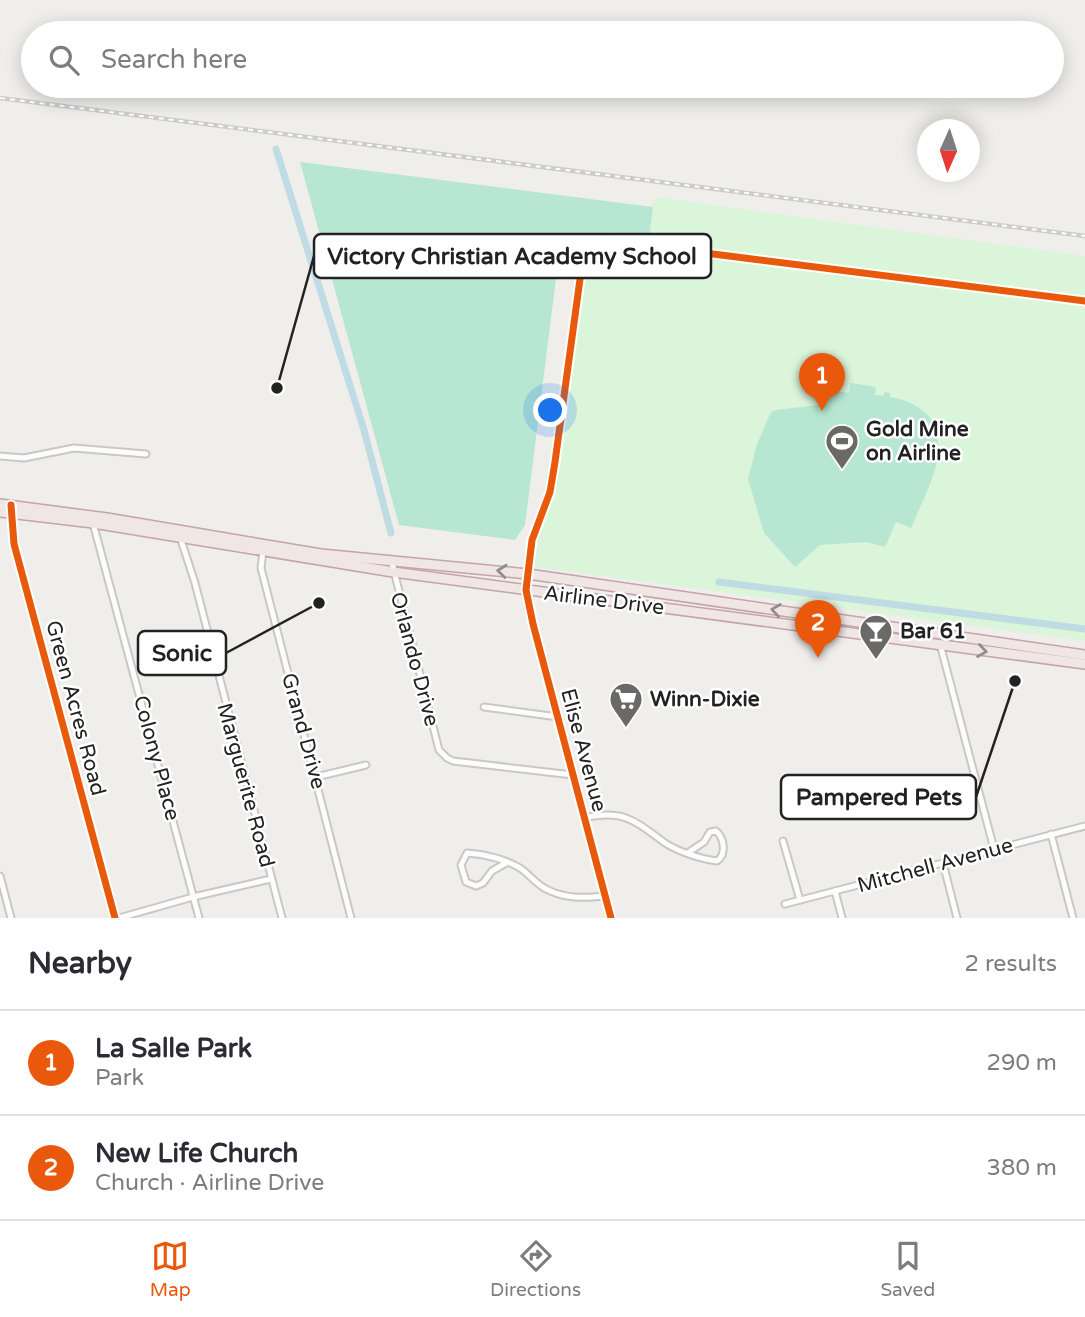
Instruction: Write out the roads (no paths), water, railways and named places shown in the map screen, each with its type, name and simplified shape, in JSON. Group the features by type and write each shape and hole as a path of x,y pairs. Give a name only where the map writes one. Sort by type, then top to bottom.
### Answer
{"highway":[{"name":"Airline Drive","path":"0,504 11,509 180,534 393,572 1085,664"},
{"name":"Airline Drive","path":"0,512 11,509"},
{"name":"Airline Drive","path":"263,548 528,574 1085,655"},
{"path":"697,612 700,599"}],"street":[{"path":"526,590 532,540 550,492 582,257 591,242 626,243 1085,301"},
{"path":"0,456 24,458 74,447 146,454"},
{"name":"Green Acres Road","path":"11,509 14,544 117,918"},
{"name":"Colony Place","path":"94,520 199,918"},
{"name":"Marguerite Road","path":"180,534 282,918"},
{"name":"Grand Drive","path":"263,548 261,568 351,918"},
{"name":"Orlando Drive","path":"391,559 439,750 453,761 573,775"},
{"name":"Elise Avenue","path":"526,590 611,918"},
{"path":"941,634 939,645 994,849"},
{"path":"484,707 558,717"},
{"path":"316,777 366,765"},
{"path":"584,818 596,815 633,820 647,827 666,843 700,859 717,861 723,853 721,836 716,831 710,832 704,842 689,852"},
{"name":"Mitchell Avenue","path":"785,904 1085,826"},
{"path":"1051,834 1073,918"},
{"path":"783,841 800,900"},
{"path":"506,863 492,871 483,883 476,886 466,882 461,865 467,853 478,854 506,863 519,868 544,888 562,896 605,896"},
{"path":"943,863 957,918"},
{"path":"0,876 11,918"},
{"path":"117,918 271,879"},
{"path":"835,891 842,918"}],"waterway":[{"path":"276,149 364,430 391,533"},
{"path":"719,582 1085,629"}],"railway":[{"path":"0,98 1085,236"}],"place":[{"name":"Victory Christian Academy School","path":"277,388"},
{"name":"La Salle Park","path":"822,411"},
{"name":"Gold Mine on Airline","path":"842,471"},
{"name":"Sonic","path":"319,603"},
{"name":"New Life Church","path":"818,658"},
{"name":"Bar 61","path":"876,661"},
{"name":"Pampered Pets","path":"1015,681"},
{"name":"Winn-Dixie","path":"626,729"}]}
